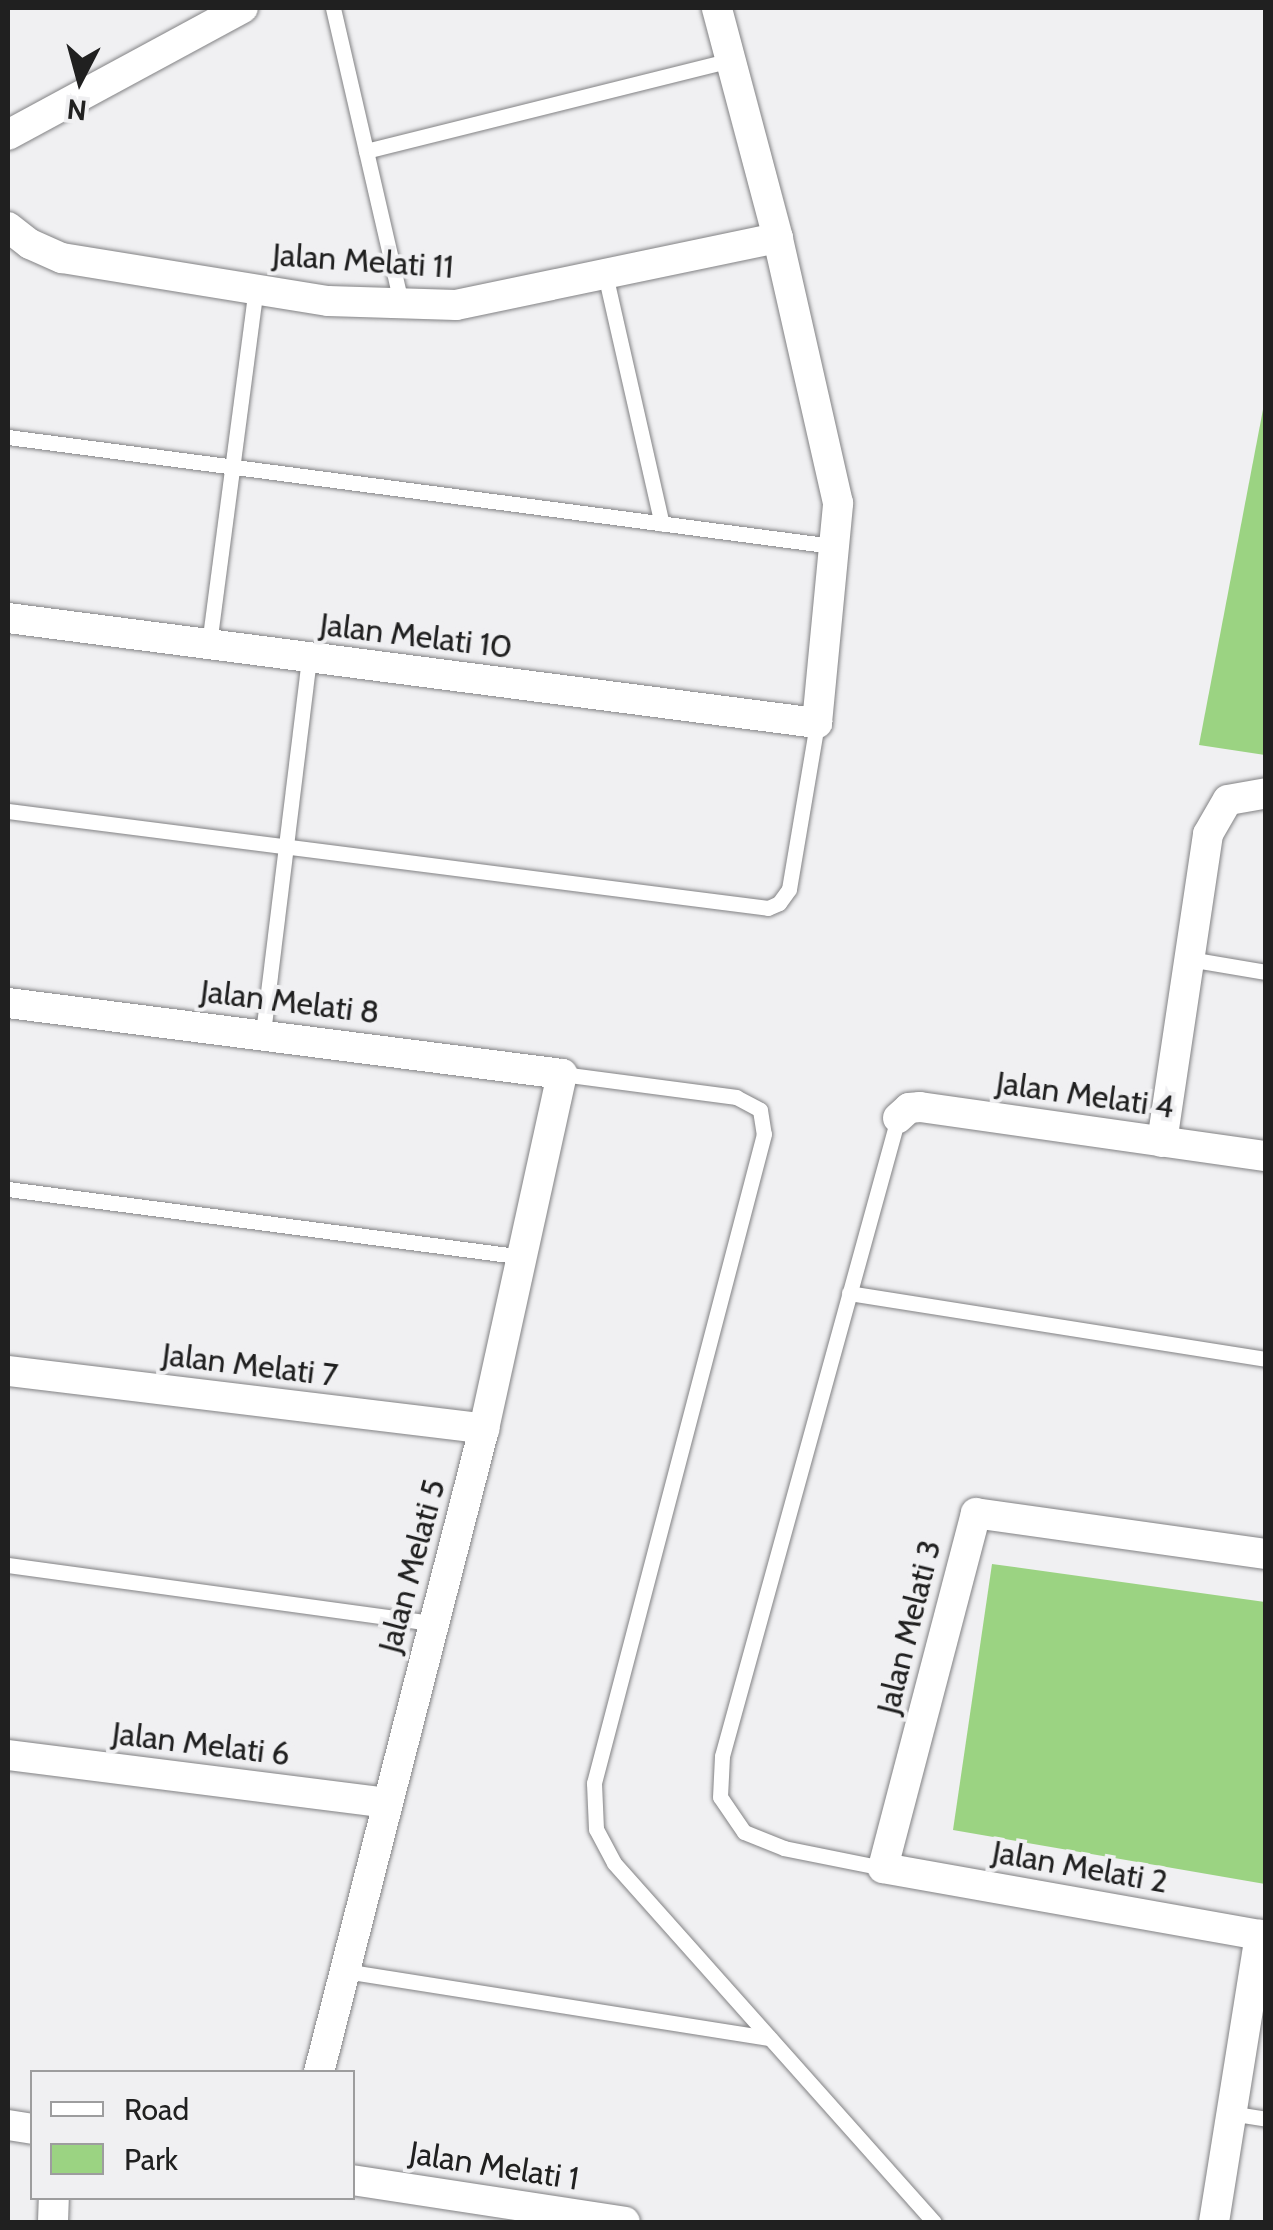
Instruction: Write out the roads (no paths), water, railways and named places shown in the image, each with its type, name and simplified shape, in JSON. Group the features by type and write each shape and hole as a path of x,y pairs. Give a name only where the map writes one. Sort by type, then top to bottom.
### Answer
{"street":[{"path":"8,136 243,8"},
{"path":"717,8 778,238 838,503 817,723"},
{"name":"Jalan Melati 11","path":"8,227 30,244 62,258 328,301 456,305 778,238"},
{"name":"Jalan Melati 10","path":"8,618 817,723"},
{"path":"1162,1142 1208,834 1228,800 1266,793"},
{"name":"Jalan Melati 8","path":"8,1003 562,1074"},
{"name":"Jalan Melati 5","path":"319,2070 484,1429 562,1074"},
{"name":"Jalan Melati 4","path":"898,1118 909,1108 920,1107 1266,1156"},
{"name":"Jalan Melati 7","path":"8,1371 484,1429"},
{"name":"Jalan Melati 3","path":"883,1868 976,1513 984,1511 1266,1554"},
{"name":"Jalan Melati 6","path":"8,1755 386,1803"},
{"name":"Jalan Melati 2","path":"883,1868 1263,1935"},
{"path":"1214,2222 1263,1935"},
{"name":"Jalan Melati 1","path":"355,2180 625,2222"}],"lane":[{"path":"333,8 401,304"},
{"path":"366,151 731,60"},
{"path":"605,274 662,524"},
{"path":"208,644 256,290"},
{"path":"8,437 832,546"},
{"path":"263,1034 309,658"},
{"path":"8,811 768,908 780,902 789,888 817,723"},
{"path":"1189,959 1266,972"},
{"path":"562,1074 736,1097 760,1110 764,1134 594,1783 596,1828 614,1863 934,2222"},
{"path":"883,1868 784,1848 744,1832 720,1797 722,1756 898,1118"},
{"path":"8,1190 524,1257"},
{"path":"849,1292 1266,1360"},
{"path":"8,1565 434,1623"},
{"path":"344,1971 770,2038"},
{"path":"1230,2113 1266,2119"}]}
